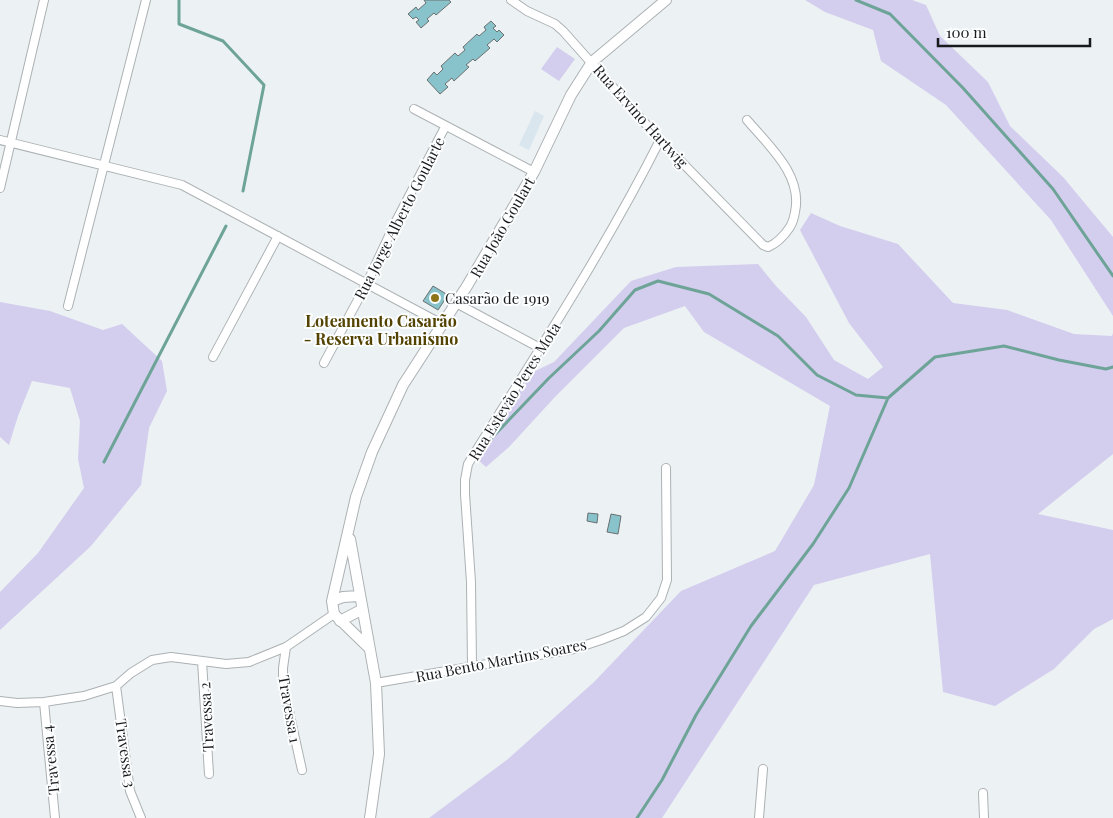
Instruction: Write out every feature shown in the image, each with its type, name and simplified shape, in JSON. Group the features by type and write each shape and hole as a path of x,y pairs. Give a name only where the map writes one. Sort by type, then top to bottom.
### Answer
{"street":[{"path":"0,188 44,0"},
{"path":"68,306 146,0"},
{"name":"Rua Ervino Hartwig","path":"510,0 563,30 660,140 762,245 768,247 782,238 793,223 798,200 793,181 784,164 747,120"},
{"name":"Rua João Goulart","path":"337,618 332,601 356,497 372,452 403,385 456,303 534,172 571,95 592,62 666,0"},
{"path":"414,109 445,127 534,172"},
{"name":"Rua Jorge Alberto Goularte","path":"324,363 367,283 395,223 445,127"},
{"path":"0,140 182,185 442,324"},
{"name":"Rua Estevão Peres Mota","path":"472,667 471,582 465,494 468,464 582,282 635,190 660,140"},
{"path":"213,357 278,236"},
{"path":"456,303 540,348"},
{"name":"Rua Bento Martins Soares","path":"376,684 574,649 624,630 646,617 661,598 667,580 666,468"},
{"name":"Rua João Goulart","path":"349,533 361,610 376,684 379,754 370,818"},
{"path":"332,601 343,597 359,596"},
{"path":"0,701 17,703 44,702 84,696 116,686 131,673 152,660 171,657 226,664 249,662 286,648 337,618 361,610"},
{"path":"337,618 369,648"},
{"name":"Travessa 1","path":"286,648 283,668 284,684 302,770"},
{"name":"Travessa 2","path":"202,661 209,774"},
{"name":"Travessa 3","path":"116,686 130,791 141,818"},
{"name":"Travessa 4","path":"44,702 56,818"},
{"path":"758,818 763,769"},
{"path":"983,792 984,818"}],"shaded area":[{"path":"805,0 912,0 926,5 940,36 988,82 1010,126 1063,177 1113,237 1113,316 1051,220 946,105 881,61 873,30 825,12"},
{"path":"557,47 575,59 559,81 541,69"},
{"path":"535,111 544,116 529,150 519,145"},
{"path":"811,213 840,226 898,244 953,303 1007,310 1074,334 1112,336 1113,333 1113,454 1038,514 1113,530 1113,619 1094,629 1054,669 995,706 943,692 930,554 814,585 662,818 429,818 508,759 594,682 681,591 775,551 814,485 830,406 704,332 685,306 624,328 554,398 509,447 486,467 476,458 499,418 529,374 554,362 631,281 676,267 758,264 806,317 834,360 868,379 883,367 849,323 800,230"},
{"path":"0,302 50,311 103,330 122,324 162,361 167,391 149,428 141,485 91,546 0,630 0,592 38,553 84,488 78,459 80,421 70,388 32,381 9,445 0,437"}],"building":[{"path":"424,0 449,0 451,2 436,15 434,13 427,19 429,21 421,28 416,22 419,20 416,17 413,19 408,14 416,7 418,10 426,3"},
{"path":"491,21 496,26 493,28 497,32 499,30 504,35 497,42 494,39 487,45 490,48 475,61 473,59 466,65 469,67 454,81 452,78 445,84 448,87 440,94 427,80 434,72 437,75 443,69 441,66 455,53 458,56 465,50 463,47 477,34 479,36 486,30 484,27"},
{"name":"Casarão de 1919","path":"433,286 448,295 438,310 423,301"},
{"path":"588,513 598,514 597,523 587,521"},
{"path":"611,514 621,516 618,534 607,532"}],"waterway":[{"path":"179,0 179,24 223,41 264,85 243,191"},
{"path":"856,0 890,14 963,88 1053,189 1113,276"},
{"path":"104,462 226,226"},
{"path":"486,444 549,378 599,331 635,290 658,281 709,294 778,336 817,375 856,395 888,398 935,357 1004,346 1059,360 1106,369 1113,367"},
{"path":"637,818 662,780 696,715 751,626 813,544 849,488 888,398"}],"place":[{"name":"Casarão de 1919","path":"435,298"}],"district":[{"name":"Loteamento Casarão - Reserva Urbanismo","path":"381,329"}]}
